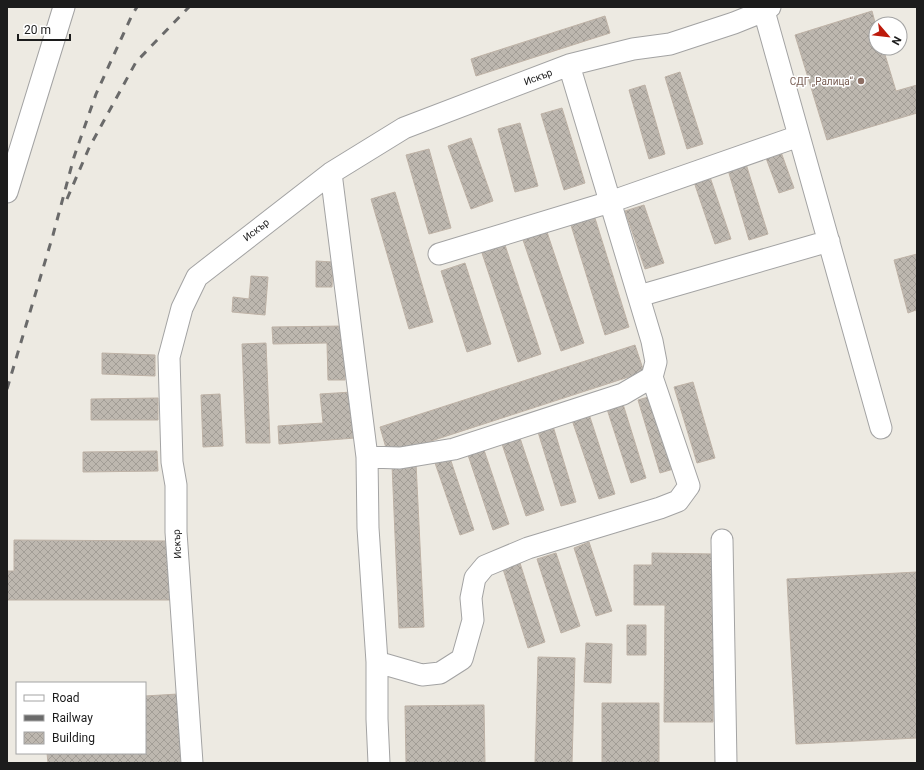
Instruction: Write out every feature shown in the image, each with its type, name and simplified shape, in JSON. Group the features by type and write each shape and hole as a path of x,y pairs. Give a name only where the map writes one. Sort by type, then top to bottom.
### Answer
{"street":[{"path":"7,192 64,7"},
{"path":"767,9 799,136 881,428"},
{"name":"Искър","path":"192,763 176,532 176,485 172,462 170,356 182,308 197,277 331,172 404,128 569,65 633,49 670,44 734,23 767,9"},
{"path":"377,662 422,675 440,673 446,670 462,659 473,620 471,598 475,578 485,566 528,548 660,508 678,501 689,486 652,377 656,362 652,341 569,65"},
{"path":"439,254 610,202 799,136"},
{"path":"331,172 367,457 368,528 377,662 379,763"},
{"path":"639,296 829,241"},
{"path":"367,457 400,458 454,449 623,394 652,377"},
{"path":"722,540 726,763"}],"building":[{"name":"СДГ „Ралица“","path":"872,11 873,16 868,16 868,56 885,56 896,91 917,85 917,113 827,140 795,35"},
{"path":"605,16 610,33 476,76 471,59"},
{"path":"680,72 703,144 687,149 665,77"},
{"path":"645,85 665,154 649,159 629,90"},
{"path":"562,108 585,183 564,190 541,114"},
{"path":"520,123 538,186 515,192 498,129"},
{"path":"471,138 493,201 471,209 448,146"},
{"path":"429,149 451,228 429,234 406,155"},
{"path":"781,152 794,188 779,193 766,158"},
{"path":"746,164 768,234 749,240 728,170"},
{"path":"710,177 731,239 715,244 694,182"},
{"path":"395,192 433,322 409,329 371,199"},
{"path":"644,205 664,263 645,269 625,211"},
{"path":"594,215 629,327 605,335 570,222"},
{"path":"547,232 584,343 561,351 523,240"},
{"path":"504,242 541,354 518,362 481,250"},
{"path":"917,254 917,314 916,310 908,313 894,260"},
{"path":"316,261 333,262 332,287 316,287"},
{"path":"465,263 491,344 467,352 441,271"},
{"path":"251,276 268,277 265,315 232,312 233,297 249,299"},
{"path":"344,326 345,380 328,380 327,343 273,344 272,327"},
{"path":"266,343 270,443 246,443 242,344"},
{"path":"635,345 644,372 388,455 380,427"},
{"path":"102,353 155,355 155,376 102,374"},
{"path":"693,382 715,458 697,463 674,387"},
{"path":"352,392 355,438 279,444 278,426 323,423 320,394"},
{"path":"220,394 223,446 203,447 201,395"},
{"path":"655,395 677,468 660,473 638,400"},
{"path":"158,398 158,420 91,420 91,399"},
{"path":"623,404 646,478 631,483 607,409"},
{"path":"589,414 615,494 599,499 572,420"},
{"path":"553,426 576,502 561,506 538,432"},
{"path":"520,438 544,510 526,516 502,444"},
{"path":"484,450 509,524 493,530 468,455"},
{"path":"157,451 158,471 83,472 83,452"},
{"path":"450,458 474,530 460,535 435,463"},
{"path":"416,463 424,627 399,628 392,465"},
{"path":"14,540 175,541 175,600 7,600 7,571 14,571"},
{"path":"589,542 612,611 596,616 574,548"},
{"path":"556,553 580,626 561,633 537,559"},
{"path":"652,553 714,554 713,722 664,722 665,605 634,605 634,565 652,565"},
{"path":"520,563 545,642 528,648 503,569"},
{"path":"917,572 917,738 796,744 787,579"},
{"path":"627,625 646,625 646,655 627,655"},
{"path":"586,643 612,644 611,683 584,682"},
{"path":"538,657 575,658 572,763 535,763"},
{"path":"178,694 183,763 48,763 47,754 146,754 146,696"},
{"path":"602,703 659,703 659,763 602,763"},
{"path":"484,705 485,763 406,763 405,706"}],"railway":[{"path":"7,389 53,235 74,157 96,94 137,7"},
{"path":"67,199 89,148 136,62 189,7"}],"place":[{"name":"СДГ „Ралица“","path":"861,81"}]}
